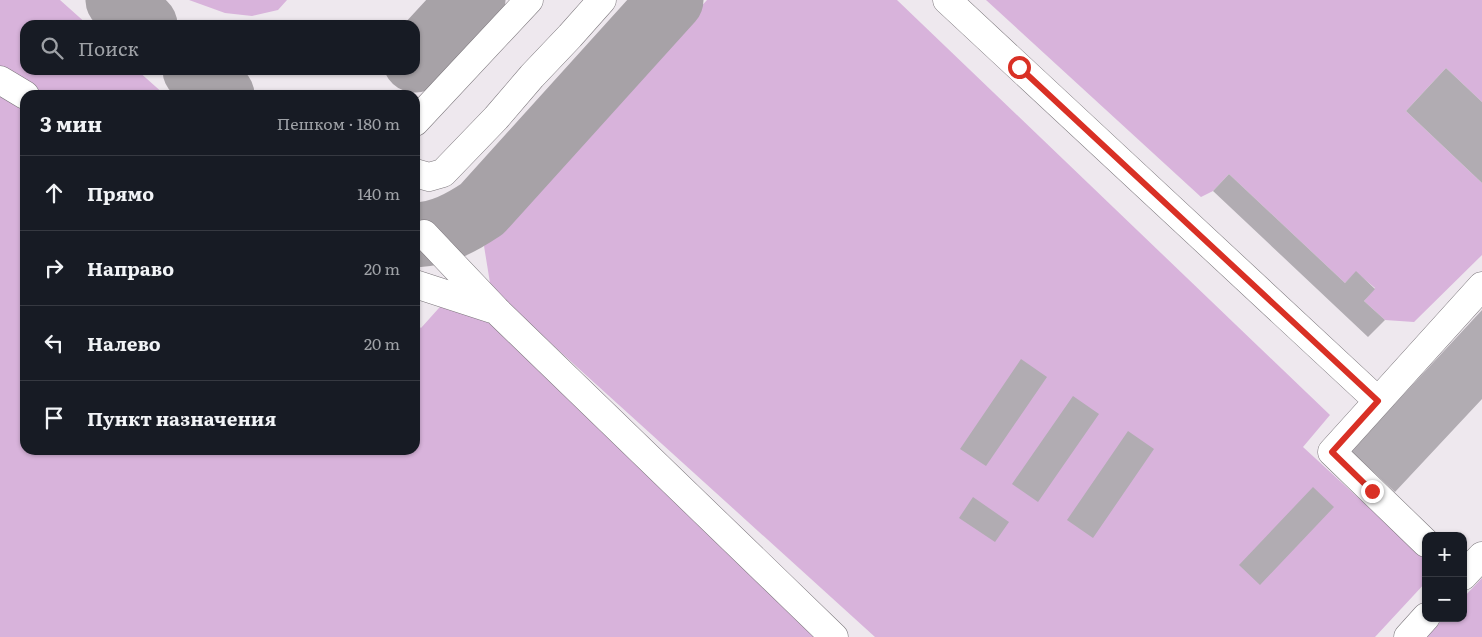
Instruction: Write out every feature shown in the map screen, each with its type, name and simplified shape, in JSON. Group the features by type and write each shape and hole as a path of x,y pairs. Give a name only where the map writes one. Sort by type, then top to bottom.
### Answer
{"lane":[{"path":"420,117 529,0"},
{"path":"420,174 429,177 443,173 496,118 602,0"},
{"path":"947,0 1378,401"},
{"path":"0,80 20,92"},
{"path":"424,234 496,310 834,637"},
{"path":"420,286 496,310"},
{"path":"1422,539 1332,452 1482,286"},
{"path":"1467,572 1482,556"},
{"path":"1408,637 1422,621"}],"shaded area":[{"path":"0,0 60,0 82,20 20,20 20,75 143,75 159,90 20,90 20,455 420,455 420,327 456,289 818,637 0,637"},
{"path":"189,0 287,0 278,10 252,16 225,13"},
{"path":"707,0 897,0 1330,415 1303,447 1422,556 1422,586 1375,637 875,637 491,289 484,246"},
{"path":"986,0 1482,0 1482,102 1446,68 1406,111 1482,183 1482,255 1414,322 1385,320 1364,301 1375,288 1356,272 1345,283 1229,174 1213,191 1201,197"},
{"path":"1482,578 1482,637 1427,637 1440,622 1467,622 1467,594"}],"building":[{"path":"1446,68 1482,102 1482,183 1406,111"},
{"path":"1229,174 1345,283 1356,271 1375,289 1364,301 1385,320 1368,337 1213,191"},
{"path":"1482,310 1482,399 1395,492 1351,451"},
{"path":"1021,359 1047,377 986,466 960,449"},
{"path":"1073,396 1099,414 1038,502 1012,484"},
{"path":"1128,431 1154,449 1093,538 1067,520"},
{"path":"1313,487 1334,507 1260,585 1239,565"},
{"path":"973,497 1009,522 995,542 959,518"}],"taxiway":[{"path":"118,0 140,20"},
{"path":"420,55 473,0"},
{"path":"420,234 450,227 482,209 671,0"},
{"path":"200,75 217,90"}],"route":[{"path":"1019,67 1378,401 1332,452 1372,491"}]}
